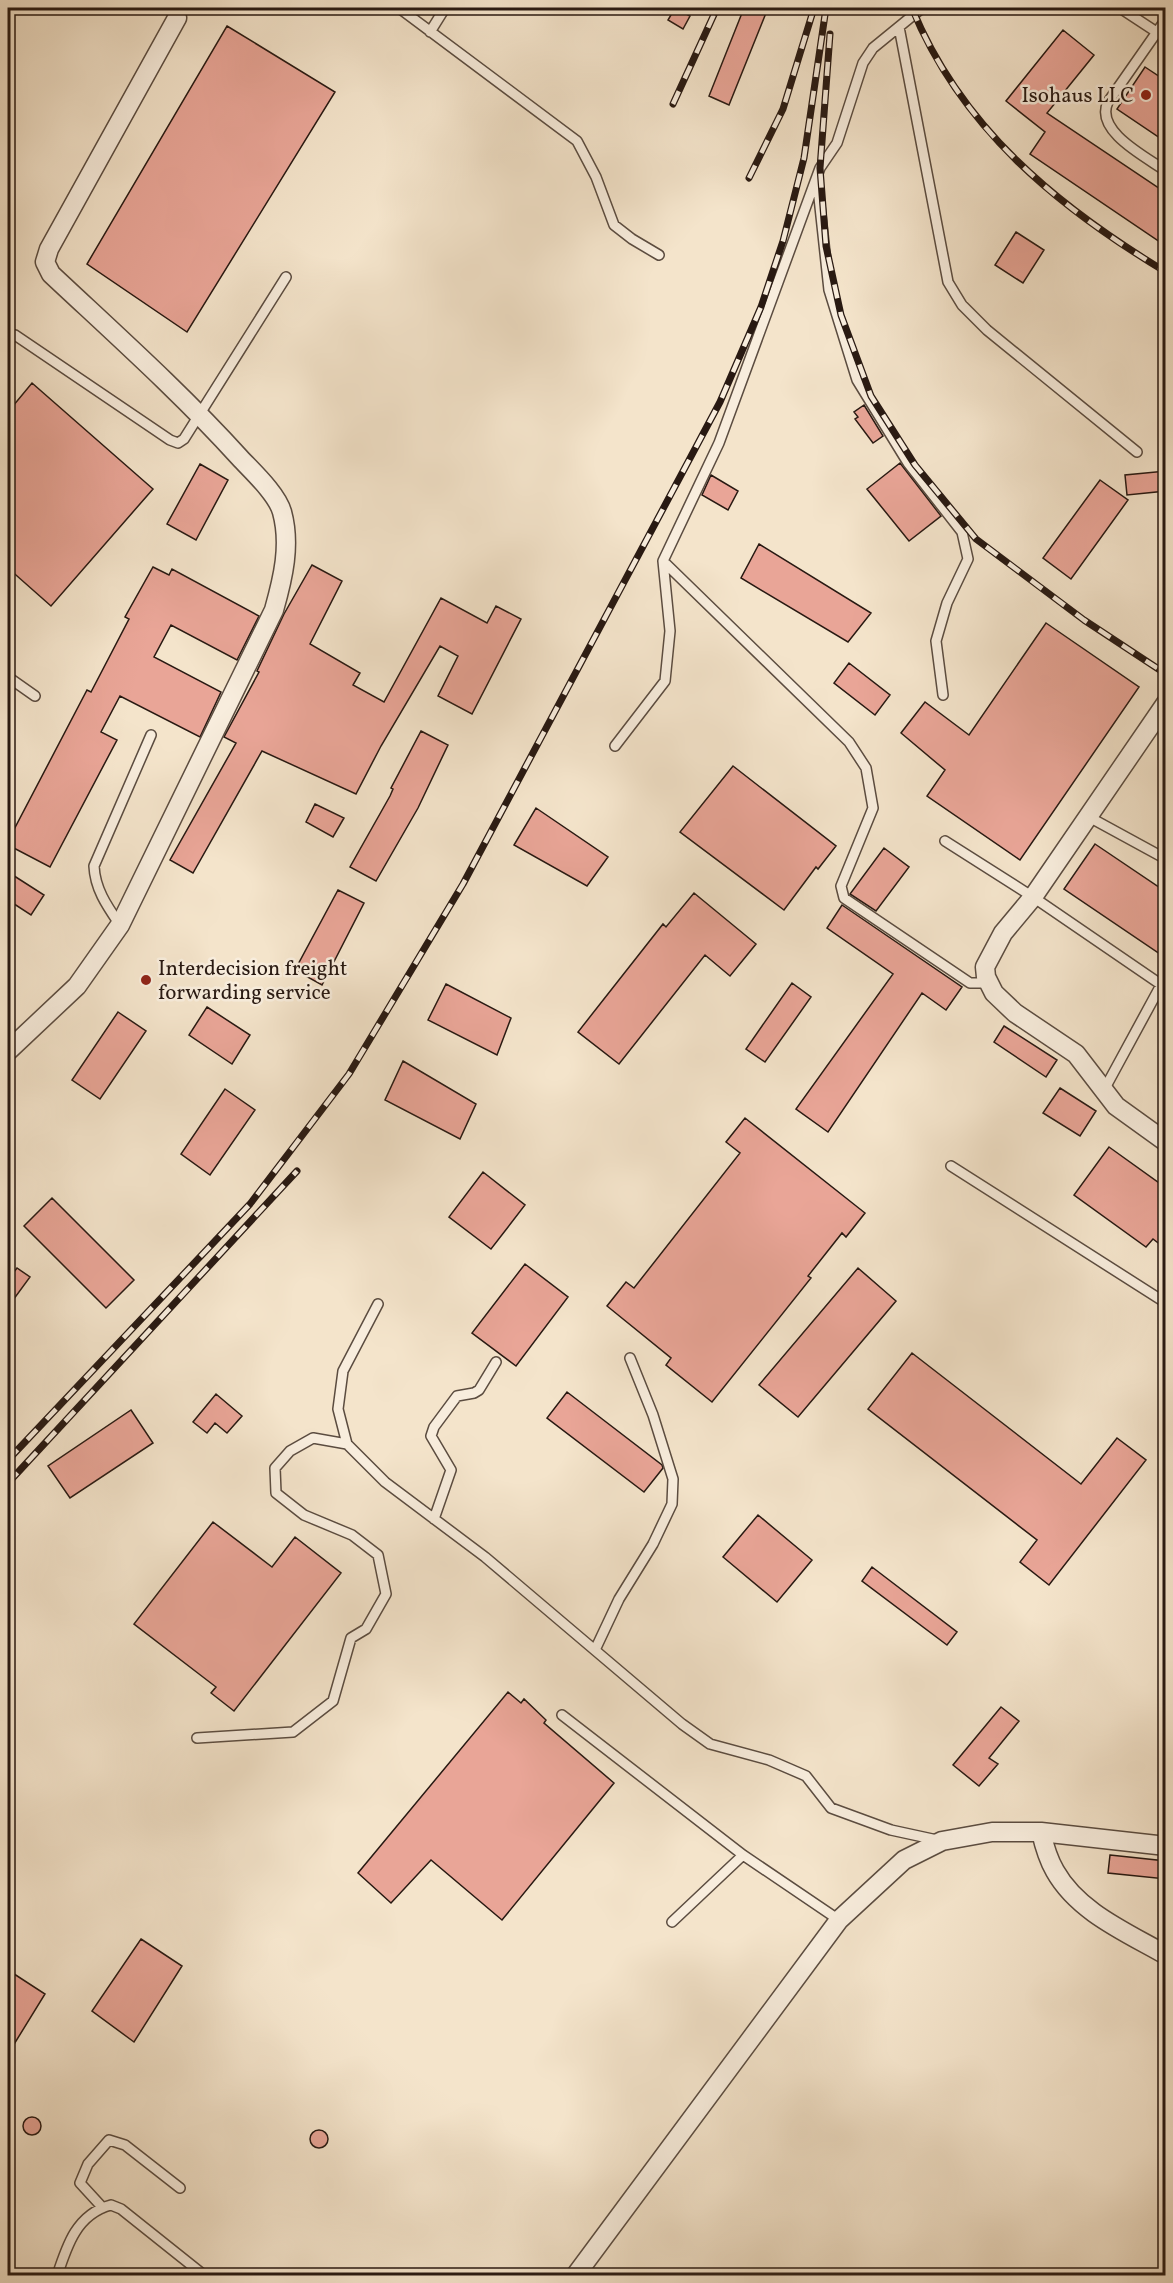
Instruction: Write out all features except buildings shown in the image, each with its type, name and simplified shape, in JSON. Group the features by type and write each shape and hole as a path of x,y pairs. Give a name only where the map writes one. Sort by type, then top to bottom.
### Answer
{"street":[{"path":"10,1043 77,986 120,925 274,610 282,581 286,536 282,509 266,486 199,413 51,274 45,262 177,18"},
{"path":"1166,703 1033,897 1003,933 985,967 988,983 994,993 1015,1013 1076,1054 1116,1106 1166,1142"},
{"path":"575,2276 839,1920 904,1860 942,1841 992,1832 1041,1832 1166,1846"},
{"path":"1041,1832 1054,1870 1075,1898 1103,1919 1166,1955"}],"lane":[{"path":"399,8 578,141 596,177 614,225 632,239 660,255"},
{"path":"430,32 445,8"},
{"path":"615,746 665,681 670,631 663,561 720,443 820,168 837,143 863,63 873,48 922,8"},
{"path":"1120,8 1155,31"},
{"path":"1166,19 1155,31 1108,102 1105,112 1108,126 1118,137 1166,171"},
{"path":"899,27 948,282 962,305 987,330 1137,452"},
{"path":"817,177 829,290 857,380 908,463 963,532 968,559 947,603 936,641 943,694"},
{"path":"8,333 15,335 170,440 178,443 184,439 286,277"},
{"path":"663,561 849,742 866,768 873,808 841,886 844,898 969,983 988,983"},
{"path":"8,677 35,696"},
{"path":"120,925 94,880 93,866 151,735"},
{"path":"1089,817 1166,859"},
{"path":"945,841 1033,897 1163,986 1104,1090"},
{"path":"951,1166 1166,1303"},
{"path":"378,1304 343,1371 338,1409 347,1444 385,1482 484,1557 682,1724 710,1744 769,1760 806,1776 831,1808 891,1830 942,1841"},
{"path":"595,1650 619,1599 653,1544 672,1504 673,1479 653,1415 630,1358"},
{"path":"434,1519 452,1470 431,1436 434,1427 457,1396 479,1390 496,1362"},
{"path":"197,1738 293,1732 333,1701 351,1638 366,1629 386,1594 378,1555 352,1535 304,1515 276,1493 276,1468 290,1451 313,1438 347,1444"},
{"path":"562,1715 743,1855 839,1920"},
{"path":"672,1922 743,1855"},
{"path":"102,2207 80,2183 88,2164 109,2140 125,2145 180,2188"},
{"path":"57,2276 75,2230 86,2218 102,2207 111,2205 121,2209 205,2276"}],"railway":[{"path":"673,104 717,8"},
{"path":"749,178 783,109 814,8"},
{"path":"8,1460 250,1204 349,1074 463,884 720,402 761,307 783,241 804,158 826,8"},
{"path":"912,8 933,51 957,91 985,127 1017,161 1051,192 1088,220 1166,272"},
{"path":"830,34 820,168 826,246 841,315 871,396 915,465 976,539 1084,620 1166,674"},
{"path":"8,1483 297,1171"}],"place":[{"name":"Isohaus LLC","path":"1146,95"},
{"name":"Interdecision freight forwarding service","path":"146,980"}]}
